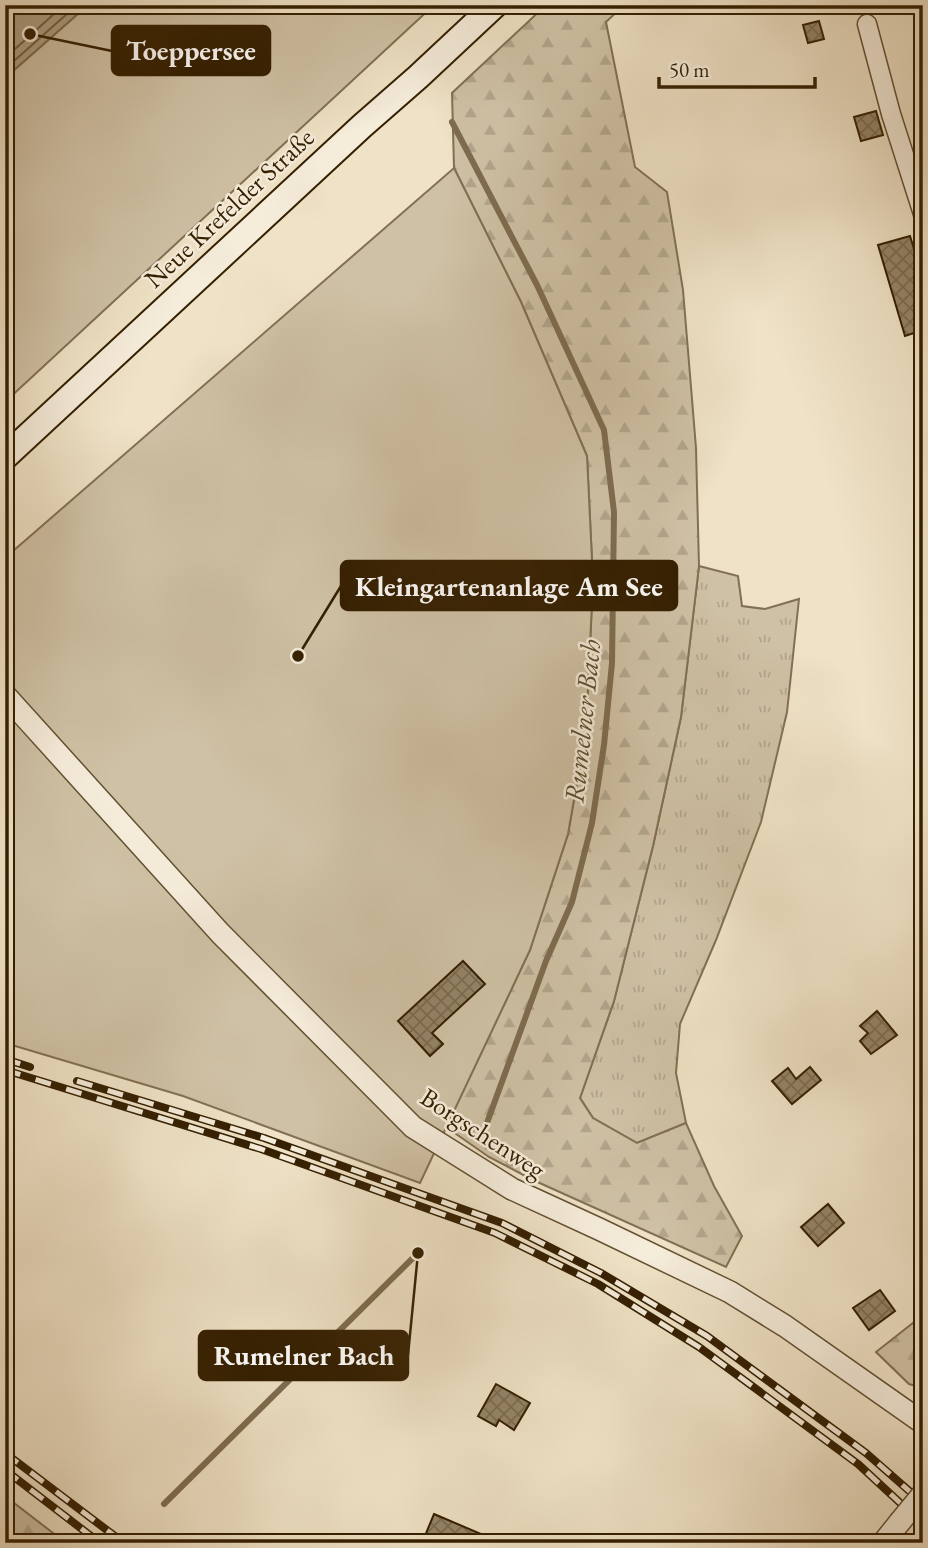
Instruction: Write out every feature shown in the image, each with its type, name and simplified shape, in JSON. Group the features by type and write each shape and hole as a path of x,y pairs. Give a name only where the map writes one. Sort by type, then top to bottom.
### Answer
{"main road":[{"name":"Neue Krefelder Straße","path":"5,457 495,5"}],"street":[{"path":"867,24 891,114 923,214"},
{"name":"Borgschenweg","path":"5,695 220,933 413,1127 512,1189 730,1293 785,1326 923,1423"},
{"path":"883,1543 923,1494"}],"green space":[{"path":"88,5 434,5 5,402 5,78"},
{"path":"546,5 624,5 606,22 635,167 667,192 683,290 696,448 699,566 681,717 653,846 614,1001 580,1098 593,1118 637,1143 686,1123 714,1186 742,1236 726,1267 533,1180 489,1157 446,1127 530,950 568,834 586,731 593,581 587,456 521,302 454,168 452,93"},
{"path":"454,168 521,302 587,456 593,581 586,731 568,834 530,950 420,1183 183,1096 5,1043 5,558"},
{"path":"699,566 738,576 742,606 765,609 799,599 787,712 761,822 716,940 680,1024 676,1073 686,1123 637,1143 593,1118 580,1098 614,1001 653,846 681,717"},
{"path":"923,1315 923,1388 909,1384 876,1352"},
{"path":"5,1496 66,1543 19,1543 5,1532"}],"water":[{"path":"5,5 88,5 5,78"}],"building":[{"path":"819,21 824,39 808,43 803,25"},
{"path":"876,111 883,135 861,141 854,117"},
{"path":"910,236 923,278 923,330 905,336 878,245"},
{"path":"463,961 485,984 432,1033 443,1044 430,1056 398,1021"},
{"path":"877,1011 897,1035 871,1054 860,1041 868,1033 860,1026"},
{"path":"810,1067 821,1080 792,1104 772,1081 788,1068 796,1079"},
{"path":"828,1204 844,1223 818,1246 801,1227"},
{"path":"880,1290 895,1311 869,1330 853,1308"},
{"path":"496,1384 530,1403 514,1430 499,1420 496,1426 478,1416"},
{"path":"434,1514 502,1543 422,1543"}],"waterway":[{"name":"Rumelner Bach","path":"452,122 537,285 604,430 614,512 612,663 604,745 592,823 572,902 546,961 484,1131"},
{"name":"Rumelner Bach","path":"164,1504 418,1253"}],"railway":[{"path":"5,1059 30,1067"},
{"path":"5,1070 261,1149 495,1233 598,1284 699,1347 858,1464 923,1524"},
{"path":"77,1081 264,1138 502,1223 601,1273 707,1336 866,1453 923,1503"},
{"path":"5,1453 124,1543"},
{"path":"5,1470 100,1543"}],"place":[{"name":"Toeppersee","path":"30,34"},
{"name":"Kleingartenanlage Am See","path":"298,656"},
{"name":"Rumelner Bach","path":"418,1253"}]}
